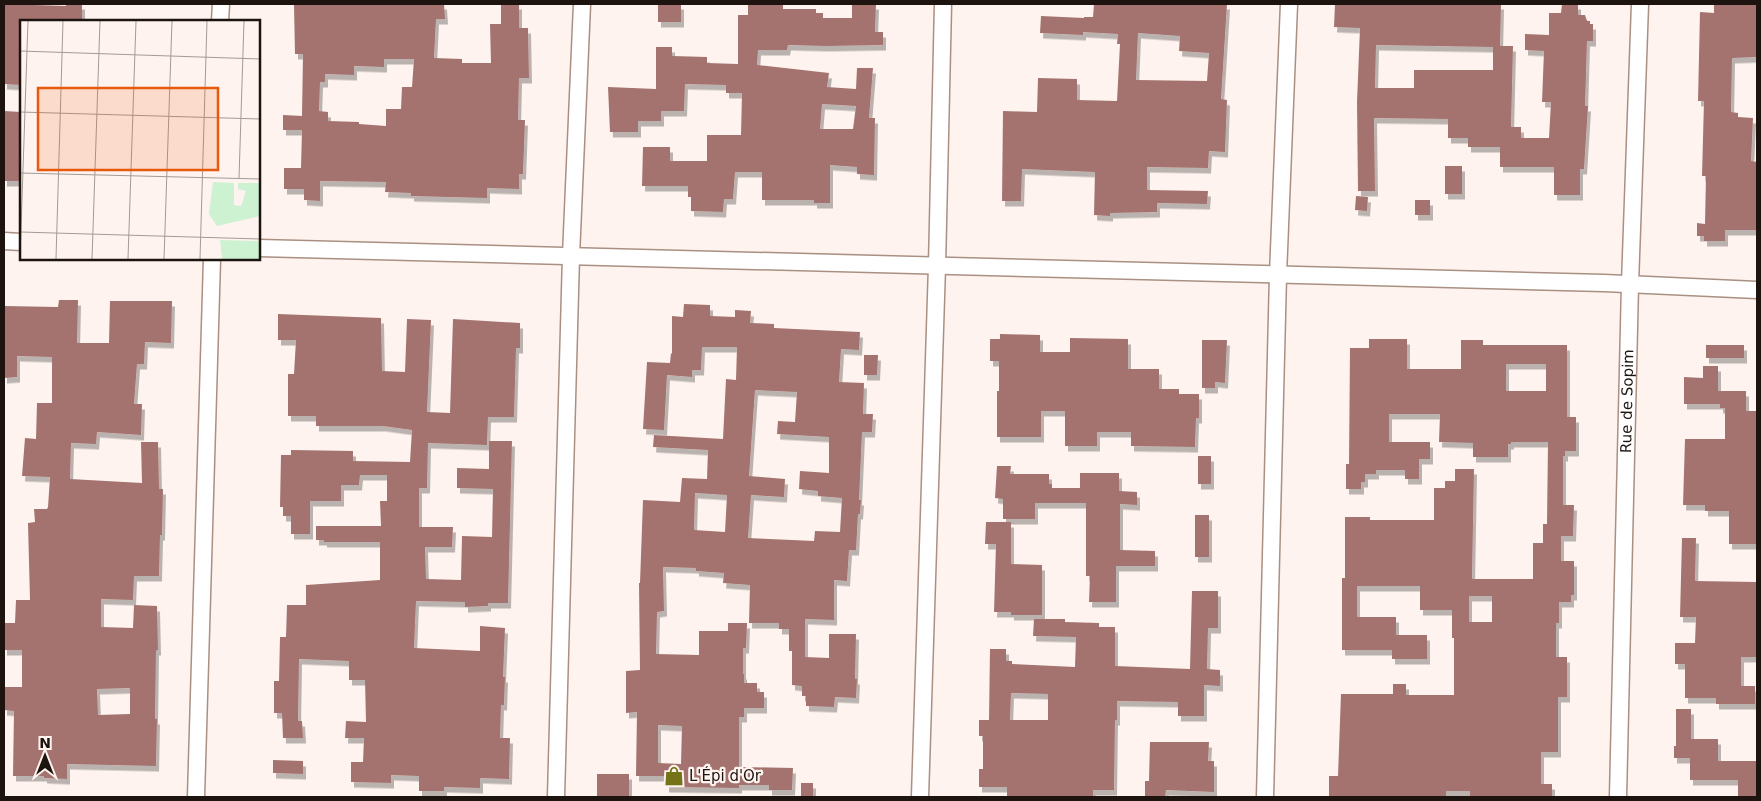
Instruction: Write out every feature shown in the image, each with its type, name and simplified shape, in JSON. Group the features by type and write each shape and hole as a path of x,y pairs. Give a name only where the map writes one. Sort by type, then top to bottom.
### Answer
{"street":[{"path":"220,20 221,4"},
{"path":"556,797 571,256 582,4"},
{"path":"920,797 937,266 942,4"},
{"path":"1265,797 1278,275 1290,4"},
{"name":"Rue de Sopim","path":"1618,797 1630,284 1640,4"},
{"path":"4,241 20,242"},
{"path":"260,248 1630,284 1757,290"},
{"path":"196,797 212,260"}],"building":[{"path":"4,4 66,6 66,4 82,4 82,20 20,20 20,85 4,84"},
{"path":"444,4 445,19 436,19 434,58 462,59 462,63 491,63 490,24 501,24 501,4 519,4 519,28 528,28 529,78 519,78 518,120 525,120 523,174 519,174 519,189 487,188 487,198 411,196 411,193 385,192 386,182 320,181 320,201 304,200 304,189 284,189 284,168 301,168 302,130 283,130 283,115 302,116 303,54 295,54 294,5","holes":["384,59 414,59 412,87 402,87 401,109 386,109 386,126 359,124 359,122 328,121 328,112 319,111 320,82 325,82 325,74 354,75 354,66 384,67"]},
{"path":"658,4 681,4 681,22 658,22"},
{"path":"748,4 783,4 783,9 816,9 816,13 823,13 823,18 852,18 852,4 876,4 875,32 883,32 883,45 788,45 787,50 758,50 757,65 829,73 827,87 856,89 857,68 873,68 869,118 875,118 874,175 857,174 857,167 830,165 830,203 814,203 814,200 762,200 762,172 735,172 733,199 724,199 723,212 691,211 691,197 688,197 688,186 642,186 643,147 670,147 670,161 707,161 707,135 741,135 742,93 726,93 726,85 685,84 684,111 661,111 661,121 638,121 638,132 610,132 608,87 656,89 656,47 672,47 672,56 707,57 707,63 738,64 738,15 748,15","holes":["822,104 856,106 853,129 820,129"]},
{"path":"1094,4 1227,4 1221,99 1227,100 1225,152 1209,151 1208,168 1147,167 1147,190 1208,191 1207,204 1157,203 1157,212 1110,213 1110,216 1094,215 1095,172 1022,169 1021,201 1002,201 1003,111 1037,112 1038,78 1077,79 1077,100 1117,101 1120,44 1117,44 1118,34 1083,32 1083,35 1040,33 1041,16 1093,17","holes":["1138,33 1180,36 1179,51 1209,53 1207,81 1136,80"]},
{"path":"1335,4 1501,4 1500,46 1513,46 1511,127 1521,127 1521,138 1549,138 1551,102 1542,102 1544,51 1525,50 1525,34 1549,35 1549,13 1561,13 1562,4 1578,4 1578,15 1585,15 1587,21 1593,24 1593,41 1587,41 1585,106 1588,106 1584,169 1580,169 1580,195 1554,195 1554,167 1500,167 1500,147 1468,147 1468,138 1448,138 1448,119 1374,118 1375,191 1358,191 1357,102 1360,28 1334,27","holes":["1376,45 1493,47 1493,70 1414,70 1414,88 1375,88"]},
{"path":"1714,5 1757,5 1757,57 1732,58 1731,112 1738,113 1738,117 1753,118 1751,161 1757,162 1757,230 1725,230 1725,241 1704,241 1704,236 1697,236 1697,223 1705,224 1706,176 1702,176 1704,101 1698,101 1700,12 1714,13"},
{"path":"4,111 20,112 20,181 4,181"},
{"path":"1445,166 1462,166 1462,194 1445,194"},
{"path":"1356,196 1368,197 1367,211 1355,210"},
{"path":"1415,200 1430,200 1430,215 1415,215"},
{"path":"59,300 78,300 77,343 109,343 110,301 172,301 171,343 145,342 144,364 137,364 134,404 142,404 141,435 97,432 96,444 71,443 70,479 142,483 141,442 158,442 159,489 163,489 159,576 134,576 133,600 101,599 101,627 133,628 134,605 157,606 156,766 67,764 67,779 44,778 44,776 13,776 14,711 4,710 4,687 22,687 22,650 4,650 4,623 15,623 16,600 30,600 28,523 35,522 34,509 47,509 48,507 50,477 22,476 25,438 36,439 37,403 52,403 52,357 17,356 17,377 4,378 4,306 58,307","holes":["130,688 130,714 98,715 97,689"]},
{"path":"684,304 710,305 710,316 735,317 735,310 751,311 750,323 774,324 774,328 860,332 859,350 841,349 839,382 864,383 863,414 873,414 872,432 862,432 859,500 861,500 860,514 858,514 856,550 849,550 847,581 834,580 834,620 805,619 805,657 829,658 829,634 856,634 856,698 835,697 834,707 806,706 806,696 802,696 802,686 792,685 792,651 789,651 789,629 779,629 779,623 749,623 750,585 723,583 724,573 696,571 696,568 663,567 664,611 657,612 656,654 699,655 699,631 728,631 728,623 747,623 746,648 743,648 744,683 757,683 757,692 764,692 764,708 744,708 744,717 739,717 739,767 793,768 792,790 769,790 769,785 739,785 739,788 666,787 666,776 636,776 637,712 626,713 626,671 640,670 639,583 643,500 680,502 682,478 707,479 708,450 653,447 654,435 723,439 726,379 736,380 737,347 702,347 701,370 692,370 692,377 667,375 664,430 643,429 647,362 670,363 672,354 672,316 683,317","holes":["755,390 797,392 795,422 778,421 777,434 829,437 829,473 800,471 799,489 818,491 818,496 842,498 840,532 815,531 814,541 748,538 751,495 784,497 785,479 749,476","695,493 727,495 725,532 694,530","658,725 682,726 681,764 658,763"]},
{"path":"278,314 381,318 382,371 405,372 407,319 431,320 427,412 450,413 453,319 520,323 520,348 516,348 514,417 488,417 487,445 428,443 427,488 419,488 419,527 453,527 452,547 425,547 426,579 461,580 462,536 492,537 493,489 457,488 457,468 489,469 489,441 512,441 508,603 488,603 488,606 465,607 465,602 416,601 414,648 480,651 480,626 505,628 504,705 501,705 500,738 510,738 509,779 480,778 480,788 444,787 444,791 419,791 419,776 391,775 391,783 351,782 351,762 363,762 364,738 345,738 346,721 366,722 365,680 349,680 349,661 299,659 298,721 302,721 303,738 283,738 282,713 274,713 274,681 279,681 280,637 286,637 287,605 306,605 306,585 380,580 380,542 324,542 324,540 316,540 316,526 381,526 380,501 387,501 387,475 360,475 359,485 341,485 341,501 310,501 310,534 291,534 291,516 283,516 283,507 280,507 281,455 291,455 291,450 353,451 353,461 410,462 412,430 383,426 316,426 316,416 288,416 288,374 294,374 296,340 278,340"},
{"path":"1000,334 1040,335 1040,352 1070,352 1070,338 1128,339 1128,369 1159,369 1159,389 1179,389 1179,394 1199,394 1199,418 1196,418 1195,447 1131,446 1131,432 1097,432 1097,446 1065,446 1065,411 1041,411 1041,437 997,437 999,361 990,361 990,339 1000,339"},
{"path":"1369,339 1407,339 1407,369 1461,369 1461,340 1483,340 1483,345 1567,345 1567,417 1576,417 1576,451 1565,451 1565,456 1563,456 1563,505 1574,505 1573,536 1561,536 1561,561 1574,561 1574,595 1571,595 1571,602 1559,602 1559,623 1556,623 1556,657 1567,657 1567,697 1558,697 1558,752 1541,752 1541,784 1552,784 1552,797 1470,797 1470,791 1446,791 1446,797 1329,797 1329,776 1338,776 1341,694 1393,694 1393,684 1406,684 1406,695 1454,695 1452,610 1420,610 1420,586 1357,586 1357,617 1396,617 1396,635 1427,635 1427,659 1392,659 1392,650 1342,650 1342,578 1345,578 1345,517 1370,517 1370,520 1434,520 1434,488 1445,488 1445,481 1455,481 1455,469 1474,469 1472,579 1533,579 1533,543 1543,543 1543,524 1547,524 1548,442 1511,442 1511,444 1508,444 1508,457 1473,457 1473,443 1439,442 1440,414 1389,414 1389,442 1430,442 1430,459 1419,459 1419,479 1405,479 1405,470 1376,470 1376,474 1365,474 1365,482 1361,482 1361,489 1346,489 1346,464 1349,464 1350,348 1369,348","holes":["1506,364 1546,364 1546,391 1506,391","1469,596 1492,596 1492,622 1469,622"]},
{"path":"1202,340 1227,340 1225,383 1215,382 1215,388 1202,388"},
{"path":"1706,345 1744,345 1744,358 1706,358"},
{"path":"864,355 878,355 877,375 864,375"},
{"path":"1703,366 1718,366 1718,391 1746,391 1746,411 1757,411 1757,544 1729,544 1729,511 1705,511 1705,505 1683,505 1685,439 1725,439 1725,408 1720,408 1720,404 1684,404 1684,377 1703,378"},
{"path":"1198,456 1211,456 1211,484 1198,484"},
{"path":"997,466 1011,466 1010,474 1049,474 1049,484 1052,484 1052,488 1080,488 1080,473 1119,473 1119,491 1137,492 1137,505 1120,504 1120,550 1155,551 1155,566 1116,566 1116,602 1089,602 1090,576 1086,576 1086,503 1035,503 1035,519 1003,519 1003,499 995,498"},
{"path":"1195,515 1209,515 1209,557 1195,557"},
{"path":"986,522 1011,522 1011,564 1042,565 1042,615 1011,615 1011,612 994,612 996,544 985,544"},
{"path":"1682,538 1696,538 1695,581 1757,582 1757,657 1741,657 1741,686 1755,686 1755,704 1716,704 1716,698 1685,698 1685,664 1675,664 1675,643 1695,643 1696,617 1680,617"},
{"path":"1192,591 1218,591 1218,628 1208,628 1207,669 1220,670 1220,686 1204,685 1204,716 1178,716 1178,702 1117,701 1114,790 1093,790 1093,797 1007,797 1007,787 979,787 979,769 983,769 983,736 979,736 979,720 989,720 990,649 1006,649 1006,661 1012,661 1012,664 1075,667 1076,637 1033,636 1034,619 1065,619 1065,622 1099,623 1099,627 1115,627 1115,666 1190,669","holes":["1011,693 1048,694 1048,720 1010,720"]},
{"path":"1676,709 1691,709 1691,739 1718,739 1718,761 1757,761 1757,797 1738,797 1738,780 1690,780 1690,758 1674,758 1674,746 1676,746"},
{"path":"1150,742 1209,742 1208,761 1214,761 1214,792 1166,790 1165,797 1145,797 1145,781 1149,781"},
{"path":"273,760 303,761 303,774 273,773"},
{"path":"597,774 629,774 629,796 597,796"},
{"path":"801,783 813,783 813,797 801,797"}],"place":[{"name":"L'Épi d'Or","path":"674,776"}]}
